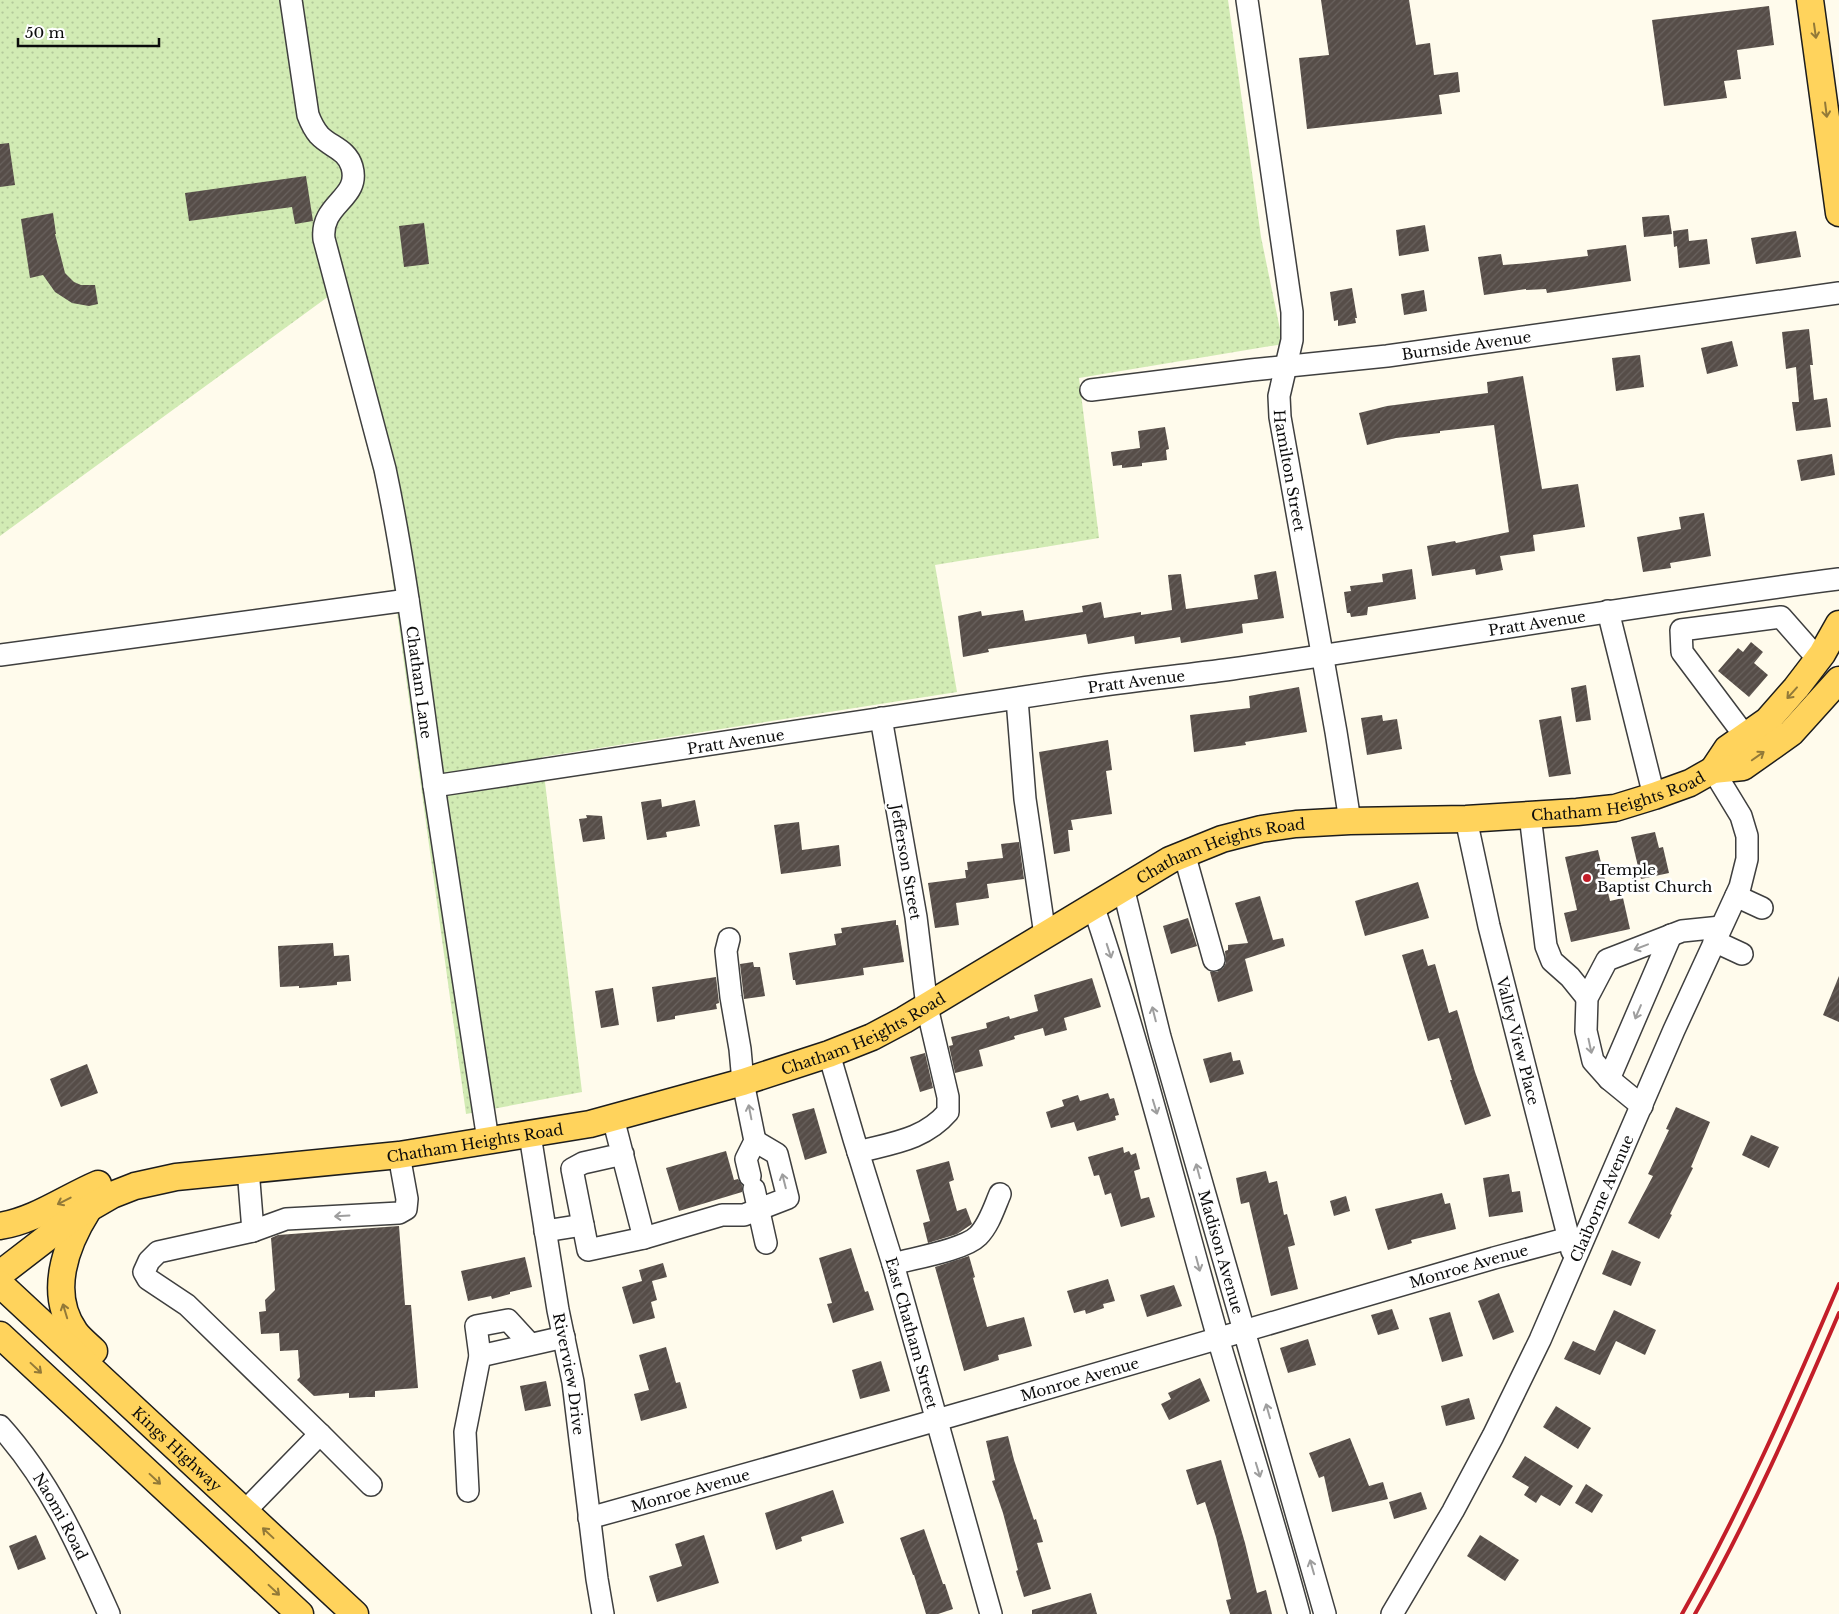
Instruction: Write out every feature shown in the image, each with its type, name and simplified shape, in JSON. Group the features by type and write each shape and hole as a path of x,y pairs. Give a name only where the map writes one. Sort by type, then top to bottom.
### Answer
{"main road":[{"path":"1810,0 1839,213"},
{"name":"Chatham Heights Road","path":"1713,770 1727,749 1767,721 1796,688 1818,660 1839,624"},
{"name":"Chatham Heights Road","path":"0,1274 54,1230 91,1205 135,1186 176,1176 399,1155 590,1124 743,1082 830,1054 872,1037 927,1007 1122,887 1184,853 1222,839 1261,829 1296,824 1530,816 1615,808 1654,796 1690,783 1713,770 1743,767 1751,762 1791,733 1839,680"},
{"path":"0,1226 14,1224 32,1217 93,1186 128,1172 160,1173 176,1176"},
{"path":"91,1205 79,1224 65,1257 60,1294 66,1316 75,1334 150,1404 197,1467"},
{"name":"Kings Highway","path":"0,1284 355,1614"},
{"path":"0,1335 300,1614"}],"street":[{"name":"Chatham Lane","path":"291,0 308,115 313,127 321,137 346,154 352,167 353,179 348,193 330,210 323,232 385,469 408,600 434,786 488,1140"},
{"name":"Hamilton Street","path":"1247,0 1292,312 1292,340 1279,396 1280,417 1350,821"},
{"name":"Burnside Avenue","path":"1091,390 1286,366 1387,356 1839,292"},
{"name":"Pratt Avenue","path":"434,786 1017,699 1078,688 1232,669 1608,611 1839,579"},
{"path":"0,655 408,600"},
{"path":"1608,611 1654,796"},
{"path":"1745,736 1682,652 1681,630 1781,617 1818,660"},
{"path":"1017,699 1025,799 1045,935"},
{"name":"Jefferson Street","path":"858,1152 925,1132 940,1122 948,1112 948,1097 927,1007 916,917 881,718"},
{"name":"Claiborne Avenue","path":"1392,1614 1428,1555 1493,1436 1540,1340 1736,896 1745,870 1748,850 1747,836 1741,816 1713,770"},
{"path":"1530,816 1546,946 1552,961 1570,977 1587,998"},
{"name":"Valley View Place","path":"1466,819 1489,926 1575,1261"},
{"path":"1184,853 1214,960"},
{"name":"Madison Avenue","path":"1122,887 1160,1037 1325,1614"},
{"path":"1736,896 1762,908"},
{"name":"Madison Avenue","path":"1093,905 1157,1115 1218,1338 1282,1548 1299,1614"},
{"path":"1642,1106 1609,1079 1593,1061 1586,1031 1587,998 1607,960 1682,931 1718,934 1742,954"},
{"path":"1609,1079 1671,935"},
{"path":"729,939 726,951 731,997 740,1049 743,1082 755,1141 746,1159 766,1242"},
{"name":"East Chatham Street","path":"830,1054 893,1264 991,1614"},
{"path":"613,1118 644,1238"},
{"name":"Riverview Drive","path":"530,1135 578,1423 603,1614"},
{"path":"754,1191 788,1198 777,1154 755,1141"},
{"path":"623,1154 584,1163 572,1169 588,1250 644,1238 722,1215 744,1215 754,1191"},
{"path":"371,1485 187,1305 148,1279 144,1272 149,1261 158,1252 253,1231 286,1219 399,1213 406,1209 407,1200 399,1155"},
{"path":"248,1168 253,1231"},
{"path":"893,1264 966,1245 978,1236 987,1224 1000,1194"},
{"path":"545,1231 583,1225"},
{"name":"Monroe Avenue","path":"589,1518 787,1461 937,1421 1568,1238"},
{"path":"468,1491 465,1432 480,1356 476,1326 508,1320 530,1344"},
{"path":"480,1356 564,1337"},
{"name":"Naomi Road","path":"0,1426 33,1466 66,1522 109,1614"},
{"path":"245,1511 320,1434"}],"green space":[{"path":"0,0 1228,0 1261,237 1283,344 1079,378 1099,538 935,565 957,692 542,757 582,1092 466,1114 383,510 329,296 0,536"}],"building":[{"path":"1321,0 1409,0 1416,45 1430,43 1434,75 1458,72 1460,92 1439,95 1442,114 1307,129 1299,58 1329,55"},
{"path":"1769,6 1774,45 1737,50 1741,79 1724,81 1727,98 1664,106 1652,20"},
{"path":"9,143 15,185 0,187 0,144"},
{"path":"306,176 313,221 295,224 292,207 189,221 185,193"},
{"path":"53,213 55,234 65,273 74,282 81,285 95,285 98,304 89,306 72,303 55,292 43,275 30,278 21,219"},
{"path":"1669,215 1672,234 1644,237 1642,217"},
{"path":"424,223 429,264 404,267 399,226"},
{"path":"1425,225 1429,251 1399,256 1396,230"},
{"path":"1688,229 1689,241 1707,239 1710,264 1679,268 1677,246 1674,247 1673,231"},
{"path":"1796,231 1801,257 1756,264 1751,238"},
{"path":"1626,245 1631,281 1547,293 1546,289 1526,289 1484,295 1478,257 1501,254 1503,265 1528,263 1588,256 1587,250"},
{"path":"1352,288 1357,318 1355,318 1356,323 1338,326 1338,320 1334,321 1330,292"},
{"path":"1424,290 1427,311 1404,315 1401,294"},
{"path":"1809,329 1813,365 1810,365 1814,400 1827,398 1831,427 1796,431 1792,402 1799,402 1796,367 1786,369 1782,332"},
{"path":"1732,341 1738,366 1707,374 1701,348"},
{"path":"1640,355 1644,387 1616,391 1612,358"},
{"path":"1523,376 1542,489 1578,484 1585,527 1533,535 1535,551 1500,556 1503,570 1476,575 1475,569 1432,576 1427,546 1455,541 1456,543 1509,532 1494,425 1440,431 1440,433 1396,438 1367,445 1359,413 1387,406 1488,393 1487,382"},
{"path":"1165,427 1169,449 1166,450 1167,460 1142,463 1142,466 1122,468 1122,465 1113,466 1111,452 1140,448 1138,431"},
{"path":"1832,454 1835,475 1801,481 1797,460"},
{"path":"1704,513 1711,556 1670,563 1671,568 1643,572 1637,537 1681,529 1679,517"},
{"path":"1412,569 1416,599 1368,607 1367,615 1351,617 1350,613 1347,613 1344,592 1351,591 1350,586 1383,582 1382,574"},
{"path":"1276,571 1284,618 1242,624 1243,633 1181,643 1180,637 1135,644 1134,636 1088,644 1086,634 988,649 989,652 963,657 958,616 981,611 982,616 1023,610 1025,621 1083,612 1082,606 1101,602 1104,618 1141,612 1141,615 1172,610 1168,575 1181,574 1186,609 1258,599 1254,575"},
{"path":"1751,642 1763,652 1754,663 1768,675 1749,697 1718,671 1738,648 1743,652"},
{"path":"1586,685 1591,720 1576,722 1571,688"},
{"path":"1299,687 1307,732 1245,742 1246,745 1194,752 1190,715 1250,708 1249,696"},
{"path":"1382,715 1383,721 1397,719 1402,749 1367,755 1361,718"},
{"path":"1561,716 1571,774 1549,777 1539,720"},
{"path":"1108,740 1112,770 1106,771 1112,814 1071,820 1073,830 1068,830 1070,851 1054,854 1039,752"},
{"path":"661,799 662,807 695,800 700,826 666,832 667,837 647,840 641,802"},
{"path":"586,815 602,816 605,839 583,842 579,819 587,818"},
{"path":"799,822 802,850 839,845 841,866 781,874 774,825"},
{"path":"1655,832 1659,848 1663,847 1669,873 1641,879 1631,837"},
{"path":"1019,842 1024,879 987,884 989,898 956,903 959,925 935,928 928,883 966,878 967,862 1003,858 1001,844"},
{"name":"Temple Baptist Church","path":"1598,850 1610,901 1623,898 1630,929 1571,942 1564,913 1577,910 1565,857"},
{"path":"1418,882 1429,918 1365,936 1355,901"},
{"path":"1260,896 1273,940 1283,938 1285,946 1245,959 1253,991 1218,1002 1210,972 1217,972 1223,968 1226,963 1225,951 1228,950 1228,945 1248,943 1235,903"},
{"path":"1188,918 1197,946 1171,954 1163,926"},
{"path":"896,920 904,962 863,968 864,975 796,985 795,980 793,980 789,953 836,945 834,934 842,933 841,928"},
{"path":"333,943 334,956 349,955 351,981 337,982 337,985 299,988 299,986 280,987 278,946"},
{"path":"1423,949 1428,966 1435,964 1449,1013 1457,1010 1475,1072 1491,1116 1465,1125 1439,1038 1428,1041 1402,955"},
{"path":"753,962 754,967 760,967 765,996 744,999 740,964"},
{"path":"1839,976 1839,1022 1823,1015"},
{"path":"716,977 719,1003 716,1004 717,1009 675,1016 675,1019 657,1022 652,987"},
{"path":"1092,978 1101,1007 1064,1018 1067,1030 1045,1036 1043,1028 1014,1036 1015,1039 979,1050 983,1066 955,1073 949,1046 953,1045 951,1037 987,1028 986,1023 1009,1016 1010,1019 1038,1011 1034,995"},
{"path":"613,988 619,1025 601,1028 595,991"},
{"path":"1231,1052 1233,1061 1240,1060 1244,1074 1210,1083 1203,1059"},
{"path":"925,1053 933,1088 920,1092 910,1057"},
{"path":"87,1064 98,1093 61,1107 50,1079"},
{"path":"1108,1093 1110,1099 1114,1098 1119,1115 1115,1116 1116,1120 1077,1131 1074,1122 1051,1128 1046,1112 1064,1106 1062,1100 1078,1095 1080,1101"},
{"path":"1676,1107 1710,1122 1691,1167 1693,1168 1659,1239 1628,1223 1653,1176 1648,1174 1669,1130 1666,1129"},
{"path":"814,1108 827,1153 805,1160 792,1114"},
{"path":"1751,1135 1779,1147 1769,1168 1742,1155"},
{"path":"1123,1147 1124,1153 1129,1151 1131,1155 1136,1153 1140,1169 1134,1171 1141,1199 1149,1197 1155,1217 1121,1227 1111,1193 1105,1195 1099,1175 1094,1176 1088,1157"},
{"path":"726,1151 734,1180 738,1179 742,1185 742,1192 679,1211 666,1168"},
{"path":"949,1161 954,1180 949,1182 957,1211 966,1208 972,1224 957,1234 928,1243 923,1223 930,1221 916,1170"},
{"path":"1266,1171 1269,1183 1277,1181 1284,1215 1287,1214 1295,1245 1288,1247 1298,1289 1271,1296 1249,1202 1241,1204 1236,1178"},
{"path":"1509,1174 1512,1192 1520,1191 1523,1212 1489,1217 1483,1178"},
{"path":"1442,1193 1445,1204 1450,1203 1456,1229 1411,1240 1412,1243 1388,1250 1375,1209"},
{"path":"1346,1196 1350,1211 1334,1216 1330,1201"},
{"path":"399,1226 405,1305 411,1305 418,1388 375,1391 375,1397 349,1398 349,1393 314,1396 297,1380 300,1377 298,1350 280,1351 279,1333 261,1334 259,1312 266,1311 265,1300 275,1290 271,1238 278,1235"},
{"path":"851,1248 865,1292 868,1291 874,1310 833,1323 827,1304 832,1303 819,1258"},
{"path":"1612,1250 1641,1262 1631,1286 1602,1274"},
{"path":"969,1256 975,1277 973,1278 987,1327 1024,1317 1032,1346 998,1355 999,1360 964,1371 935,1267"},
{"path":"525,1257 532,1287 510,1292 510,1294 492,1299 491,1296 468,1301 461,1271"},
{"path":"663,1263 667,1277 652,1281 657,1300 651,1302 655,1318 633,1324 622,1287 642,1281 639,1270"},
{"path":"1108,1279 1115,1301 1103,1304 1104,1308 1086,1314 1085,1310 1074,1313 1067,1291"},
{"path":"1174,1285 1182,1306 1147,1317 1140,1295"},
{"path":"1499,1293 1514,1332 1493,1340 1478,1301"},
{"path":"1392,1309 1399,1329 1378,1335 1371,1315"},
{"path":"1614,1310 1656,1330 1645,1355 1616,1341 1600,1375 1564,1359 1573,1341 1595,1351"},
{"path":"1450,1312 1463,1356 1442,1362 1429,1318"},
{"path":"1308,1339 1316,1365 1288,1373 1280,1348"},
{"path":"666,1347 676,1383 680,1382 687,1408 641,1421 634,1394 649,1390 639,1355"},
{"path":"881,1361 890,1391 860,1399 852,1370"},
{"path":"1200,1378 1210,1401 1169,1420 1161,1404 1171,1399 1168,1393"},
{"path":"546,1381 551,1406 525,1411 520,1386"},
{"path":"1469,1398 1475,1419 1446,1426 1441,1406"},
{"path":"1556,1406 1591,1428 1578,1449 1543,1427"},
{"path":"1008,1436 1014,1460 1043,1542 1037,1543 1051,1589 1024,1597 1003,1513 992,1481 995,1480 986,1441"},
{"path":"1350,1438 1369,1486 1383,1482 1388,1499 1332,1512 1324,1476 1319,1478 1309,1453"},
{"path":"1525,1456 1573,1486 1560,1506 1541,1495 1536,1503 1524,1495 1529,1487 1512,1477"},
{"path":"1221,1460 1257,1593 1266,1590 1272,1614 1230,1614 1226,1600 1231,1599 1216,1537 1205,1502 1197,1505 1186,1470"},
{"path":"1586,1484 1603,1495 1592,1513 1575,1503"},
{"path":"833,1490 844,1523 801,1537 802,1541 776,1550 765,1513"},
{"path":"1421,1492 1427,1509 1394,1519 1389,1502"},
{"path":"924,1529 953,1609 938,1614 926,1614 900,1538"},
{"path":"36,1535 46,1559 18,1570 9,1546"},
{"path":"704,1535 719,1583 657,1602 649,1576 682,1566 675,1544"},
{"path":"1480,1535 1519,1560 1505,1581 1467,1556"},
{"path":"1091,1593 1097,1614 1032,1614 1032,1610"}],"railway":[{"path":"1682,1614 1745,1493 1784,1410 1839,1284"},
{"path":"1695,1614 1753,1503 1839,1313"}],"place":[{"name":"Temple Baptist Church","path":"1587,878"}]}
